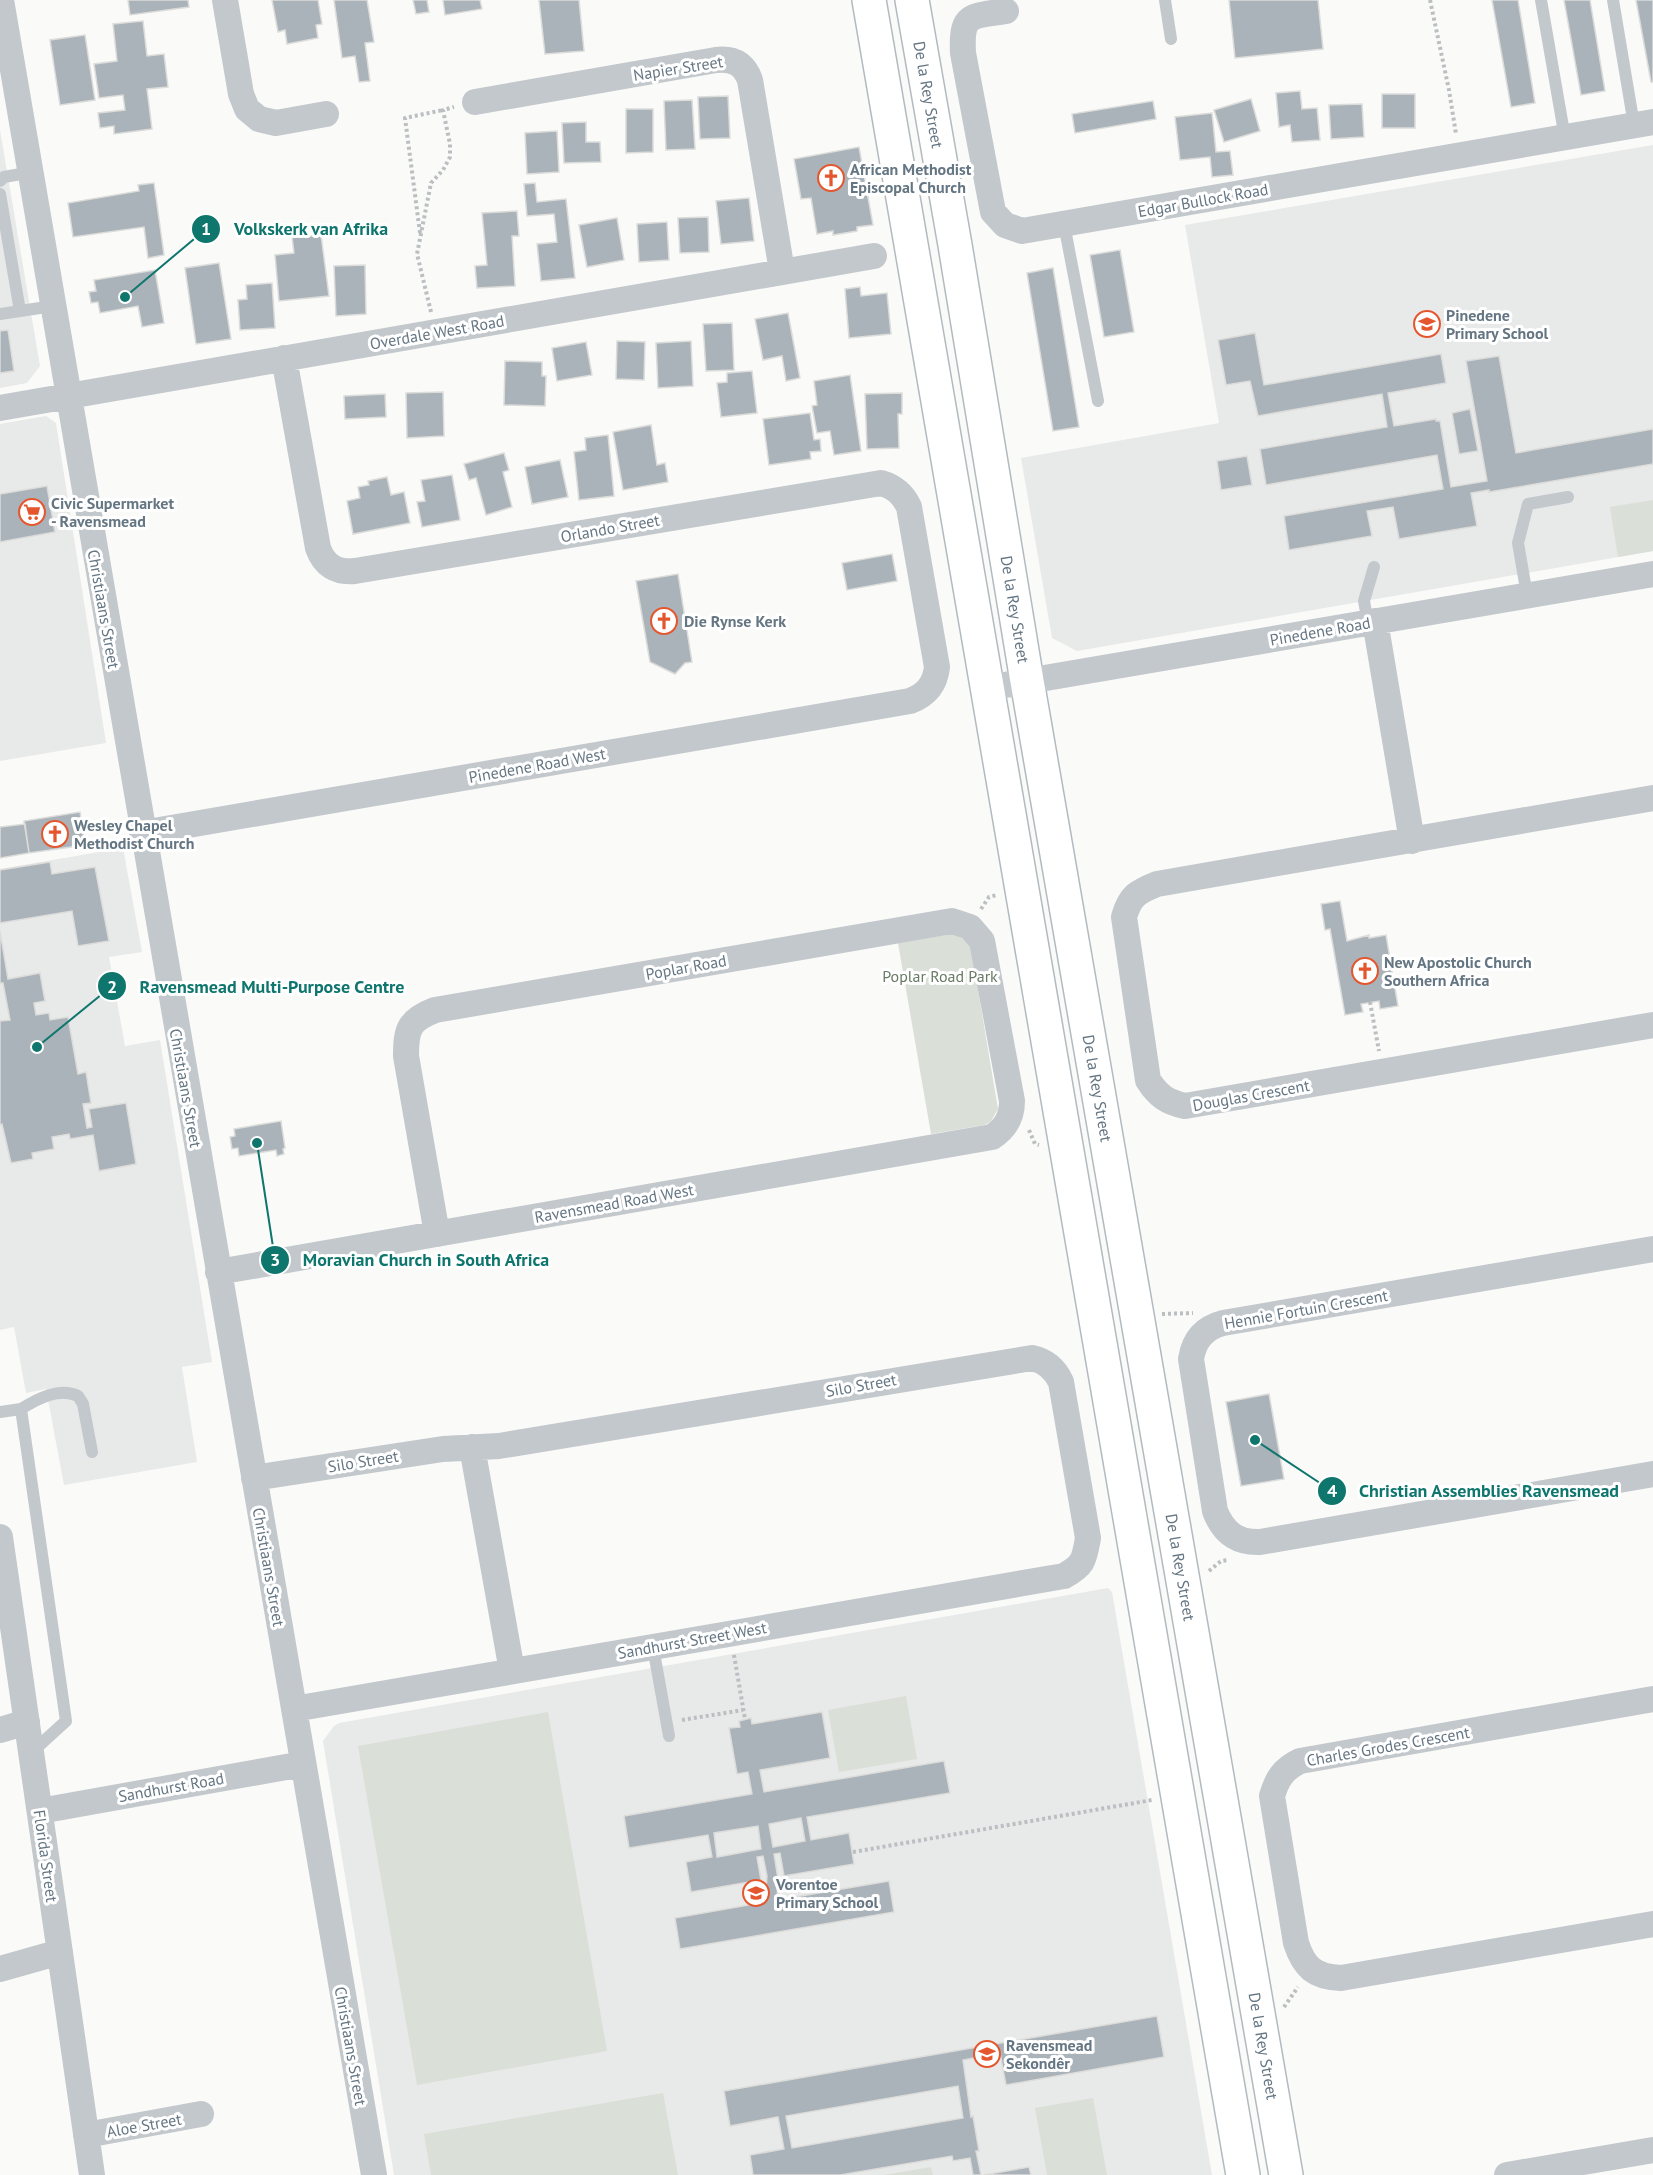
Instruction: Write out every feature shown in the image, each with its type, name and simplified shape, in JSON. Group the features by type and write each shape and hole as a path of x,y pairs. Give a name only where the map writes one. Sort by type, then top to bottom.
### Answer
{"main road":[{"path":"869,0 1243,2175"},
{"name":"De la Rey Street","path":"912,0 1027,681 1286,2175"}],"street":[{"name":"Christiaans Street","path":"1,0 32,172 52,306 142,833 374,2175"},
{"path":"225,0 241,94 247,109 259,119 276,123 326,114"},
{"name":"Edgar Bullock Road","path":"1006,11 971,17 965,23 962,32 963,53 993,213 1005,225 1022,231 1644,124"},
{"name":"Napier Street","path":"475,102 717,60 724,59 738,63 748,74 750,80 782,272"},
{"name":"Overdale West Road","path":"0,408 874,256"},
{"name":"Orlando Street","path":"284,358 318,548 321,556 332,568 339,571 355,571 881,483 901,493 909,507 937,667 929,690"},
{"name":"Pinedene Road","path":"987,688 1653,574"},
{"path":"1372,622 1412,841"},
{"name":"Pinedene Road West","path":"142,833 910,701 929,690"},
{"name":"Douglas Crescent","path":"1653,798 1157,884 1142,890 1129,902 1124,917 1148,1080 1156,1093 1168,1102 1185,1106 1653,1025"},
{"name":"Poplar Road","path":"437,1234 406,1056 406,1039 410,1025 419,1016 435,1010 952,921 970,927 982,941 1012,1101 1012,1109 1006,1125"},
{"name":"Ravensmead Road West","path":"218,1272 983,1140 1000,1132 1006,1125"},
{"name":"Hennie Fortuin Crescent","path":"1653,1249 1223,1323 1202,1334 1196,1341 1191,1359 1215,1511 1225,1530 1242,1540 1260,1542 1653,1474"},
{"name":"Silo Street","path":"254,1478 443,1449 499,1446 1032,1358 1039,1359 1052,1367 1061,1382 1088,1538 1084,1560"},
{"path":"472,1447 512,1671"},
{"name":"Florida Street","path":"0,1537 92,2175"},
{"name":"Sandhurst Street West","path":"294,1709 1064,1576 1077,1569 1084,1560"},
{"name":"Charles Grodes Crescent","path":"1653,1700 1300,1761 1288,1767 1277,1780 1272,1796 1296,1943 1301,1959 1311,1970 1327,1978 1341,1978 1653,1924"},
{"path":"0,1730 27,1722"},
{"name":"Sandhurst Road","path":"39,1811 303,1764"},
{"path":"0,1969 60,1952"},
{"name":"Aloe Street","path":"86,2135 201,2115"},
{"path":"1507,2175 1653,2150"}],"lane":[{"path":"1165,0 1171,39"},
{"path":"1541,0 1565,138"},
{"path":"1613,0 1644,124"},
{"path":"0,181 4,177 32,172"},
{"path":"0,194 20,311"},
{"path":"1064,224 1098,401"},
{"path":"0,314 52,306"},
{"path":"1527,596 1518,543 1528,504 1568,497"},
{"path":"1372,622 1364,601 1374,567"},
{"path":"0,1412 21,1409 39,1398 65,1393 78,1396 83,1404 92,1452"},
{"path":"21,1409 66,1720 31,1753"},
{"path":"653,1647 669,1736"}],"path":[{"path":"1430,0 1460,156"},
{"path":"420,237 405,118 475,102"},
{"path":"434,332 417,254 431,183 450,158 450,144 443,110"},
{"path":"976,917 989,897 998,895"},
{"path":"1370,1002 1382,1072"},
{"path":"1162,1314 1198,1313"},
{"path":"732,1645 745,1719"},
{"path":"667,1723 743,1710"},
{"path":"853,1852 1152,1800"},
{"path":"1283,2008 1303,1979"}],"shaded area":[{"path":"0,130 40,366 27,383 0,388"},
{"name":"Pinedene Primary School","path":"1653,145 1653,551 1077,651 1052,638 1021,458 1219,423 1185,225"},
{"path":"46,416 56,423 106,743 0,761 0,424"},
{"path":"123,848 142,952 109,957 125,1046 160,1040 212,1362 182,1367 197,1462 64,1485 46,1389 26,1393 14,1327 0,1330 0,869"},
{"name":"Vorentoe Primary School","path":"1108,1588 1112,1592 1212,2175 394,2175 323,1741 334,1726 339,1723"}],"green space":[{"path":"1653,500 1653,551 1618,557 1610,507"},
{"name":"Poplar Road Park","path":"952,934 965,939 971,948 998,1109 991,1121 985,1125 931,1134 898,943"},
{"path":"906,1696 917,1759 839,1772 828,1710"},
{"path":"548,1712 607,2051 417,2085 358,1746"},
{"path":"663,2093 678,2175 431,2175 424,2134"},
{"path":"1093,2098 1107,2175 1047,2175 1035,2108"},
{"path":"931,2167 933,2175 884,2175"}],"building":[{"path":"128,0 188,0 189,7 130,15"},
{"path":"272,0 318,0 322,24 316,25 318,38 287,44 285,30 278,32"},
{"path":"334,0 367,0 374,42 365,43 370,81 359,82 355,56 342,58"},
{"path":"413,0 427,0 429,12 416,14"},
{"path":"443,0 480,0 482,9 445,15"},
{"path":"539,0 579,0 584,51 545,54"},
{"path":"1229,0 1318,0 1323,49 1235,58"},
{"path":"1492,0 1518,0 1535,103 1511,107"},
{"path":"1564,0 1590,0 1605,91 1581,95"},
{"path":"1636,0 1653,0 1653,82 1651,82"},
{"path":"143,21 147,56 164,54 168,87 147,89 152,129 114,134 114,126 100,128 98,113 125,110 123,95 99,98 94,64 117,61 113,24"},
{"path":"85,35 95,100 60,105 50,40"},
{"path":"1300,91 1302,109 1317,108 1320,140 1292,142 1290,125 1279,127 1276,93"},
{"path":"1382,94 1415,94 1415,128 1382,128"},
{"path":"728,96 730,138 700,139 698,97"},
{"path":"1251,99 1260,131 1224,142 1214,110"},
{"path":"692,100 695,149 666,150 664,101"},
{"path":"1153,101 1156,119 1075,133 1072,114"},
{"path":"1362,104 1364,137 1331,139 1329,105"},
{"path":"626,109 653,109 653,152 626,153"},
{"path":"1212,113 1216,152 1230,151 1233,175 1212,177 1210,157 1180,160 1175,117"},
{"path":"586,122 586,142 600,142 601,162 564,163 562,123"},
{"path":"557,131 559,172 527,174 525,133"},
{"name":"African Methodist Episcopal Church","path":"859,147 873,225 857,227 857,231 833,235 833,231 817,234 811,198 801,199 794,159"},
{"path":"154,183 164,255 148,258 144,227 73,237 68,203 139,191 138,185"},
{"path":"535,183 537,202 566,199 575,278 541,281 537,244 557,242 554,214 527,216 524,184"},
{"path":"749,198 754,241 721,244 716,201"},
{"path":"517,211 519,236 512,236 515,286 477,288 475,266 487,265 482,213"},
{"path":"708,217 709,252 680,253 678,218"},
{"path":"617,218 624,260 587,267 579,225"},
{"path":"667,222 669,260 639,262 637,224"},
{"path":"321,235 329,296 279,301 275,255 294,253 292,237"},
{"path":"1120,250 1134,332 1104,337 1090,255"},
{"path":"219,263 231,339 196,344 185,268"},
{"path":"365,265 366,314 336,316 334,266"},
{"path":"1053,268 1079,427 1053,431 1027,273"},
{"path":"155,270 164,323 142,327 138,306 100,313 98,302 91,303 89,292 96,291 94,280"},
{"path":"272,283 275,328 240,330 238,300 247,299 246,285"},
{"path":"860,287 861,296 887,293 891,334 849,338 845,289"},
{"path":"788,313 800,378 786,381 782,356 763,360 755,319"},
{"path":"732,323 734,370 706,371 703,324"},
{"path":"8,330 14,371 0,373 0,331"},
{"path":"1255,333 1264,385 1441,354 1446,383 1388,393 1394,426 1436,419 1440,421 1451,487 1487,481 1466,361 1499,356 1516,453 1653,429 1653,464 1489,492 1489,490 1471,493 1477,526 1399,539 1393,507 1367,511 1372,536 1289,550 1284,516 1443,489 1437,455 1266,485 1260,449 1387,427 1382,394 1258,416 1250,381 1226,385 1218,340"},
{"path":"617,341 645,342 644,380 616,379"},
{"path":"691,341 693,386 658,388 656,343"},
{"path":"586,342 592,375 557,381 552,348"},
{"path":"505,361 542,362 542,376 546,376 545,406 504,405"},
{"path":"752,371 757,413 721,417 717,383 727,382 727,373"},
{"path":"850,375 861,451 834,455 830,431 817,433 812,406 817,405 814,381"},
{"path":"443,392 444,436 407,438 406,393"},
{"path":"902,393 902,414 898,414 899,448 867,449 865,394"},
{"path":"385,394 386,417 345,419 344,396"},
{"path":"1470,409 1478,451 1459,454 1452,413"},
{"path":"810,413 814,440 820,439 821,451 810,452 811,459 769,465 763,419"},
{"path":"651,425 657,465 665,463 668,482 623,490 613,432"},
{"path":"608,435 614,496 579,500 574,452 586,450 585,438"},
{"path":"504,453 509,470 503,472 512,507 486,515 476,478 469,480 464,464"},
{"path":"1247,456 1252,485 1221,490 1217,461"},
{"path":"560,460 568,497 532,504 525,467"},
{"path":"452,475 460,520 422,527 417,502 425,501 421,480"},
{"path":"387,477 391,495 404,492 410,523 353,534 347,501 360,498 358,487 369,485 368,481"},
{"path":"47,486 55,532 0,542 0,494"},
{"path":"892,554 897,581 847,590 842,563"},
{"name":"Die Rynse Kerk","path":"678,574 692,662 685,663 675,674 650,662 636,581"},
{"name":"Wesley Chapel Methodist Church","path":"80,812 85,845 29,853 24,821"},
{"path":"25,824 29,853 0,858 0,827"},
{"path":"50,862 52,874 95,867 109,941 78,946 72,911 0,923 0,870"},
{"name":"New Apostolic Church Southern Africa","path":"1340,901 1347,941 1369,935 1369,938 1386,935 1398,1006 1380,1009 1379,1001 1361,1004 1363,1012 1345,1015 1330,929 1325,930 1321,904"},
{"path":"0,931 8,979 40,973 45,1001 34,1003 36,1015 49,1013 50,1020 68,1017 78,1074 86,1072 91,1103 83,1104 87,1128 92,1127 89,1109 126,1103 136,1164 99,1171 93,1135 70,1139 69,1134 52,1137 54,1149 32,1153 33,1159 11,1163 2,1124 0,1125 0,1021 10,1020 3,983 0,983"},
{"path":"281,1121 284,1154 277,1156 276,1150 239,1156 238,1148 232,1149 230,1137 235,1136 234,1129"},
{"path":"1269,1394 1284,1479 1241,1486 1226,1402"},
{"path":"822,1712 830,1758 760,1770 764,1792 944,1761 950,1793 807,1817 811,1840 849,1833 854,1864 784,1876 780,1853 774,1854 778,1879 777,1900 889,1881 894,1912 680,1949 675,1918 765,1902 767,1876 763,1856 757,1857 761,1880 691,1892 686,1862 712,1857 708,1835 629,1848 624,1816 752,1794 748,1772 737,1774 729,1728 740,1727 739,1721 751,1718 752,1724","holes":["801,1818 805,1841 773,1847 769,1824","758,1826 761,1849 717,1857 714,1833"]},
{"path":"1157,2016 1164,2057 1006,2085 1000,2053 963,2060 981,2175 973,2175 970,2158 953,2161 952,2156 840,2175 753,2175 750,2155 784,2149 778,2117 730,2126 724,2091","holes":["958,2086 963,2118 792,2148 786,2116"]},
{"path":"1029,2167 1031,2175 984,2175"}],"place":[{"name":"African Methodist Episcopal Church","path":"831,178"},
{"name":"Volkskerk van Afrika","path":"125,297"},
{"name":"Pinedene Primary School","path":"1427,324"},
{"name":"Civic Supermarket - Ravensmead","path":"32,512"},
{"name":"Die Rynse Kerk","path":"664,621"},
{"name":"Wesley Chapel Methodist Church","path":"55,834"},
{"name":"New Apostolic Church Southern Africa","path":"1365,971"},
{"name":"Ravensmead Multi-Purpose Centre","path":"37,1047"},
{"name":"Moravian Church in South Africa","path":"257,1143"},
{"name":"Christian Assemblies Ravensmead","path":"1255,1440"},
{"name":"Vorentoe Primary School","path":"756,1893"},
{"name":"Ravensmead Sekondêr","path":"987,2054"}]}
